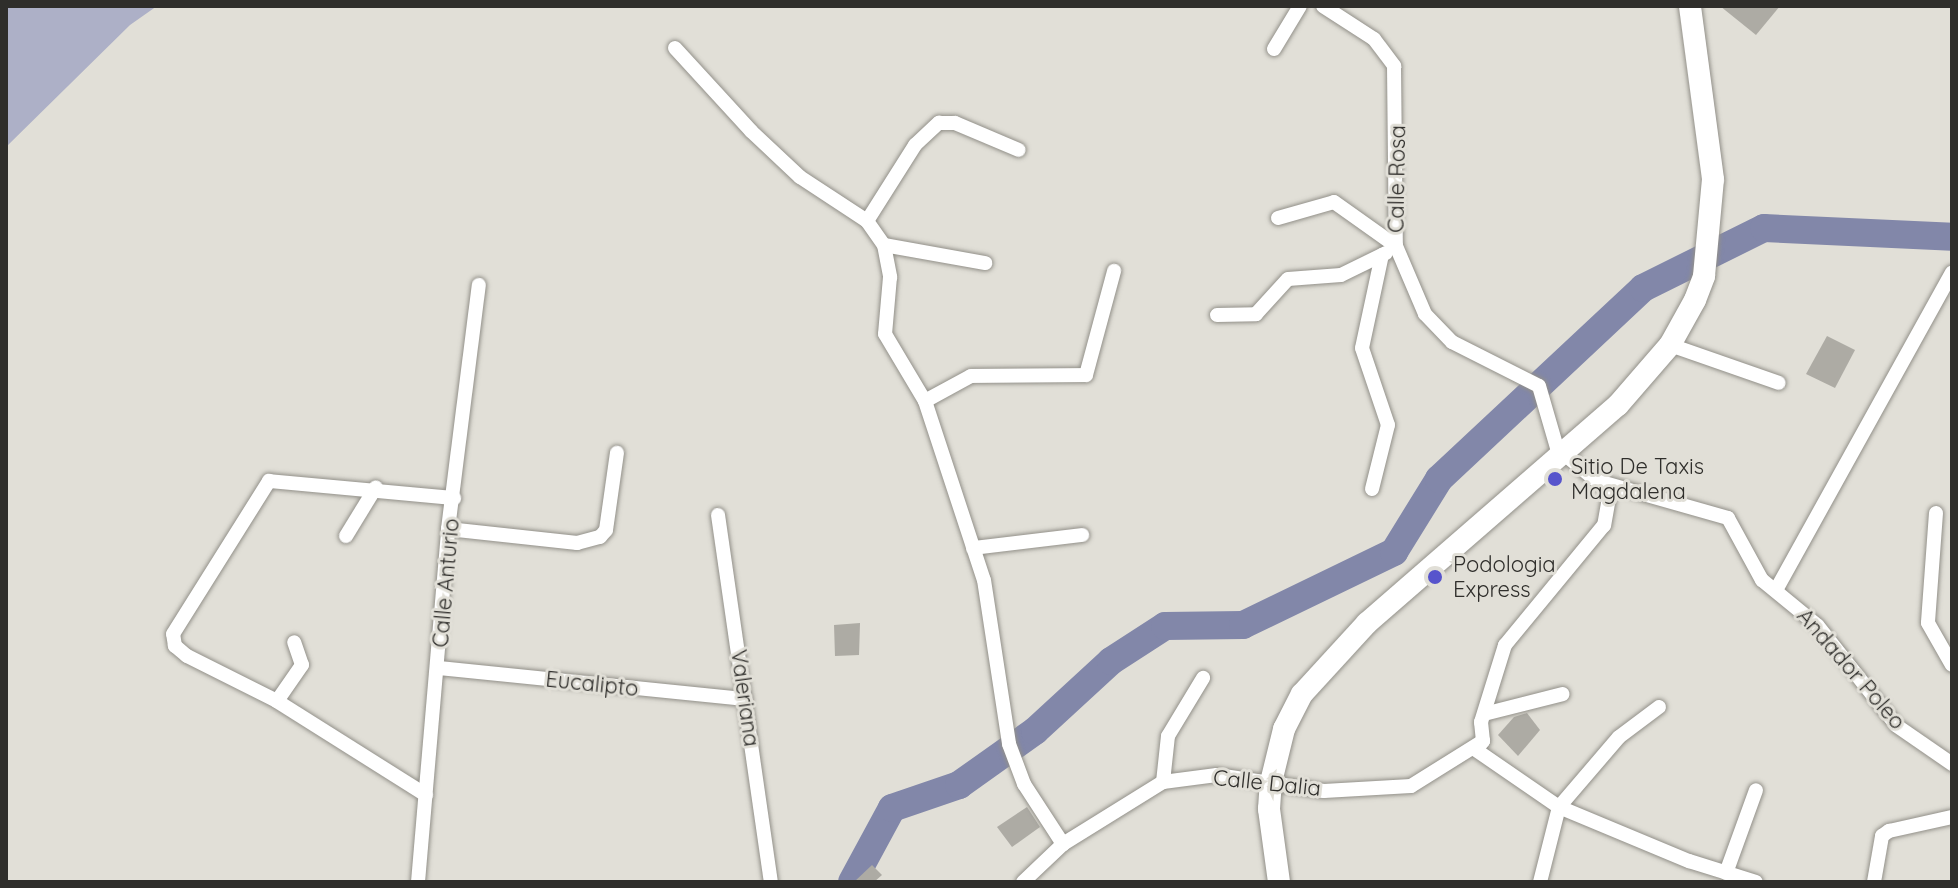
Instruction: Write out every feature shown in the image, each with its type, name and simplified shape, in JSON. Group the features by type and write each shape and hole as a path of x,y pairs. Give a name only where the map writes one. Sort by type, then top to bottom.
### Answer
{"main road":[{"path":"1279,882 1271,782 1293,709 1322,671 1367,623 1563,455 1635,387 1670,345 1704,276 1713,179 1690,6"}],"street":[{"path":"1274,49 1300,6"},
{"name":"Calle Rosa","path":"1323,6 1374,39 1394,66 1396,246 1414,293 1439,329 1472,353 1539,386 1549,407 1555,444 1563,455"},
{"path":"675,48 800,177 867,221 884,245 890,277 885,334 925,401 973,548 990,607 1009,744 1024,784 1063,844"},
{"path":"867,221 915,145 939,123 955,123 1019,150"},
{"path":"1217,315 1256,314 1288,279 1341,275 1396,246 1334,202 1278,218"},
{"path":"884,245 985,263"},
{"path":"1372,489 1388,425 1362,348 1382,255"},
{"path":"925,401 971,376 1086,375 1114,271"},
{"path":"1776,590 1952,273"},
{"name":"Calle Anturio","path":"418,882 439,668 448,529 479,285"},
{"path":"1670,345 1779,383"},
{"path":"448,529 577,543 600,537 606,530 617,453"},
{"path":"1563,455 1610,492 1604,525 1505,645 1484,714 1483,741 1476,750 1559,807 1756,882"},
{"path":"426,795 277,701 187,656 175,646 178,621 269,481 376,487 454,498"},
{"name":"Andador Poleo","path":"1600,482 1650,492 1728,518 1762,580 1818,626 1897,726 1952,764"},
{"path":"346,536 376,487"},
{"path":"1936,513 1927,614 1936,645 1952,665"},
{"name":"Valeriana","path":"718,515 771,882"},
{"path":"973,548 1082,535"},
{"path":"277,701 302,665 294,642"},
{"name":"Eucalipto","path":"439,668 745,699"},
{"path":"1163,782 1168,736 1203,678"},
{"path":"1484,714 1563,694"},
{"path":"1540,882 1559,807 1619,737 1659,707"},
{"name":"Calle Dalia","path":"1023,882 1063,844 1163,782 1217,775 1324,791 1411,786 1483,741"},
{"path":"1726,873 1756,790"},
{"path":"1874,882 1882,836 1889,831 1952,817"}],"shaded area":[{"path":"6,6 157,6 130,25 6,147"}],"building":[{"path":"1720,6 1780,6 1756,35"},
{"path":"1827,336 1855,350 1835,388 1806,374"},
{"path":"860,623 859,655 835,656 834,625"},
{"path":"1527,713 1540,730 1518,756 1498,735 1514,717"},
{"path":"1027,807 1040,827 1012,847 997,827"},
{"path":"872,865 882,875 874,882 854,882"}],"waterway":[{"path":"852,882 892,808 959,785 1035,731 1111,661 1165,626 1243,625 1394,552 1439,479 1643,288 1764,228 1952,237"}],"place":[{"name":"Sitio De Taxis Magdalena","path":"1555,479"},
{"name":"Podologia Express","path":"1435,577"}]}
